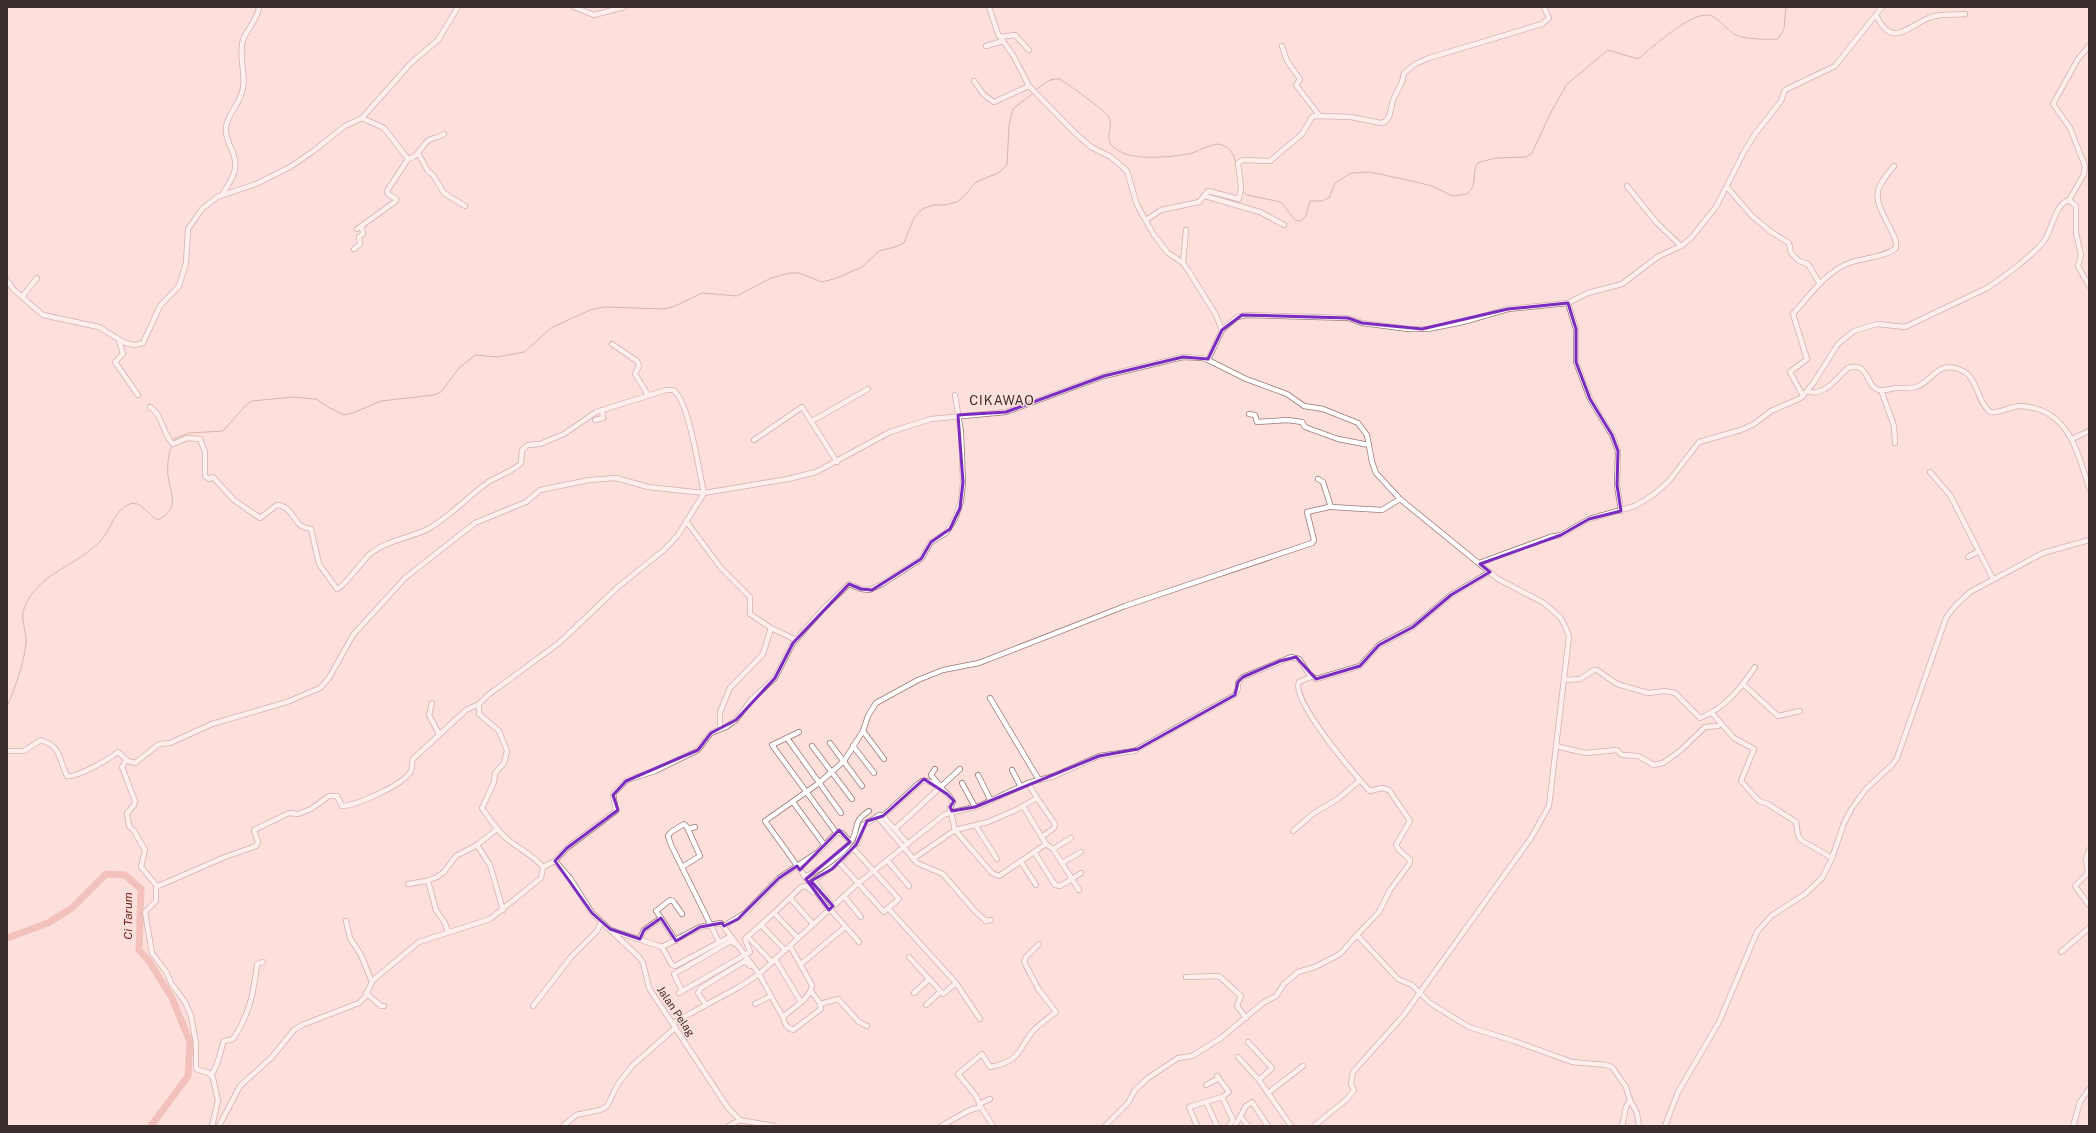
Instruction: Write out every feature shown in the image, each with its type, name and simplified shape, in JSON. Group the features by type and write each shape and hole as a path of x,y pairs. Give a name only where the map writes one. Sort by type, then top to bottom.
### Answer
{"street":[{"path":"222,195 234,176 235,156 226,134 229,117 243,88 241,59 243,41 258,12 259,7"},
{"path":"7,280 13,289 43,315 99,327 120,341 135,345 144,341 157,311 177,289 181,282 186,263 188,229 206,205 222,195 256,184 290,167 345,126 362,118 411,63 438,40 458,7"},
{"path":"574,7 594,15 624,7"},
{"path":"989,7 1001,39 1015,59 1029,86 1074,132 1091,147 1112,157 1127,171 1137,205 1160,244 1168,253 1183,263 1216,315 1222,330"},
{"path":"1146,220 1161,210 1199,202 1208,191 1237,199 1240,197 1241,187 1238,162 1243,160 1270,160 1302,134 1312,117 1318,115 1351,117 1381,123 1385,122 1389,117 1393,100 1402,82 1404,73 1411,67 1429,58 1542,24 1549,18 1544,7"},
{"path":"1208,360 1222,330 1237,317 1247,315 1348,318 1362,323 1408,329 1428,329 1463,322 1508,309 1568,303 1588,293 1622,284 1659,256 1681,246 1691,238 1709,216 1727,187 1744,152 1755,134 1781,101 1785,90 1835,66 1882,7"},
{"path":"1876,15 1881,27 1892,34 1900,32 1932,17 1965,14"},
{"path":"986,46 1014,35 1029,50"},
{"path":"1282,46 1287,61 1300,79 1296,85 1318,115"},
{"path":"1479,563 1550,537 1561,535 1593,517 1621,511 1634,506 1660,490 1669,481 1699,442 1741,430 1754,424 1766,413 1803,396 1838,344 1854,331 1877,324 1905,327 1987,288 1998,281 2038,247 2044,240 2062,205 2069,200 2084,174 2085,166 2070,128 2053,104 2078,59 2089,46"},
{"path":"974,81 984,95 994,102 1029,86"},
{"path":"362,118 384,128 408,159"},
{"path":"357,229 396,201 396,199 388,194 387,191 408,159 413,158 430,139 438,138 444,134"},
{"path":"418,153 428,171 433,175 444,193 465,206"},
{"path":"1803,396 1790,372 1807,359 1793,315 1820,284 1833,272 1848,263 1878,254 1888,254 1896,248 1895,240 1882,213 1877,192 1882,180 1894,166"},
{"path":"1627,186 1656,222 1681,246"},
{"path":"1727,187 1752,216 1770,231 1789,243 1792,253 1799,261 1808,264 1820,284"},
{"path":"1205,196 1260,212 1284,225"},
{"path":"2069,200 2076,206 2076,233 2081,255 2078,266 2089,286"},
{"path":"354,249 360,244 359,237 363,234 362,226"},
{"path":"1183,263 1186,230"},
{"path":"22,297 37,278"},
{"path":"1568,303 1576,329 1574,349 1576,362 1590,399 1612,435 1618,451 1617,485 1621,511"},
{"path":"120,341 123,354 115,362 138,395"},
{"path":"612,344 637,361 639,366 635,374 648,395"},
{"path":"7,751 24,750 38,740 48,742 60,754 67,775 73,777 86,769 105,763 118,752 126,760 135,763 159,744 170,743 212,724 288,702 320,688 329,678 353,635 404,578 475,523 526,502 540,490 589,480 616,478 648,487 704,493 788,479 816,472 877,439 931,418 1006,412 1061,390 1104,376 1188,357 1208,360 1246,379 1286,394 1304,406 1323,409 1358,423 1365,431 1376,473 1400,499 1498,579 1544,603 1560,617 1569,636 1554,773 1547,811 1531,838 1469,921 1457,942 1391,1031 1352,1072 1350,1084 1354,1090 1350,1097 1314,1126"},
{"path":"1807,391 1820,393 1851,367 1860,368 1864,371 1874,386 1881,390 1917,386 1940,368 1959,369 1972,380 1986,408 1990,412 2018,406 2045,410 2061,423 2072,439 2089,488"},
{"path":"150,407 158,414 166,436 174,444 187,438 200,439 205,452 205,476 209,479 213,477 236,501 260,518 277,505 281,505 294,516 300,525 311,529 320,565 337,589 374,551 390,543 405,539 429,528 463,504 489,482 510,472 521,463 522,450 524,447 540,444 564,434 588,415 670,389 679,395 693,442 704,493 678,535 665,549 618,587 559,643 488,695 479,704 466,710 412,760 411,770 404,778 373,797 353,805 342,806 336,796 329,796 311,809 298,814 289,813 254,830 258,843 256,846 225,857 157,886 155,890 156,900 145,912 151,951 168,972 171,983 187,1006 196,1043 196,1068 211,1075 218,1101 212,1126"},
{"path":"812,421 868,389"},
{"path":"1881,390 1894,426 1895,443"},
{"path":"218,1126 238,1088 272,1057 294,1030 300,1026 360,1003 372,982 419,942 486,920 503,910 540,879 543,867 555,861 567,848 616,811 614,794 626,781 655,771 698,750 711,733 736,720 751,700 775,678 787,653 796,640 823,609 849,584 866,590 877,587 921,559 931,542 950,529 960,508 963,482 961,432 955,395"},
{"path":"754,440 802,407 837,462"},
{"path":"595,420 604,418 602,410"},
{"path":"1249,414 1255,415 1256,422 1287,420 1302,422 1305,427 1338,439 1369,445"},
{"path":"2072,439 2089,431"},
{"path":"1930,472 1950,495 1993,579"},
{"path":"1318,479 1323,482 1329,506"},
{"path":"816,894 798,865 766,821 819,783 844,761 863,731 868,716 876,703 918,680 944,670 978,663 1004,655 1125,606 1312,543 1314,540 1307,512 1329,506 1382,510 1400,499"},
{"path":"686,521 721,568 750,596 750,614 771,628 796,640"},
{"path":"1666,1126 1680,1087 1716,1028 1757,932 1771,916 1813,887 1822,878 1832,858 1844,823 1852,808 1872,783 1892,765 1899,752 1946,618 1965,596 1993,579 2043,552 2089,540"},
{"path":"1968,557 1979,551"},
{"path":"1105,1126 1128,1103 1135,1090 1148,1078 1180,1057 1194,1054 1246,1018 1263,1003 1276,996 1284,984 1298,972 1315,967 1340,954 1379,912 1390,890 1411,862 1396,845 1410,823 1408,816 1389,790 1382,788 1370,791 1360,780 1327,740 1306,705 1298,684 1311,677 1318,678 1360,666 1379,645 1413,627 1451,595 1490,572"},
{"path":"720,729 720,712 730,688 736,679 755,664 763,654 771,628"},
{"path":"563,1126 576,1115 600,1110 607,1106 618,1084 632,1066 675,1025 758,974 874,870 942,816 952,811 975,807 991,801 1028,783 1054,776 1098,756 1134,751 1235,696 1238,689 1238,683 1243,677 1280,661 1291,657 1297,658 1311,677"},
{"path":"1564,680 1580,679 1596,670 1618,684 1648,693 1665,691 1675,693 1700,718 1711,712 1732,696 1755,667"},
{"path":"1743,684 1778,716 1800,710"},
{"path":"990,698 1024,752 1038,780"},
{"path":"432,703 429,715 439,734"},
{"path":"479,704 479,714 499,731 507,751 504,763 495,773 494,782 482,808 497,829 509,840 529,852 543,867"},
{"path":"1711,712 1718,717 1721,724 1734,738 1754,750 1740,781 1759,801 1768,804 1796,822 1798,835 1802,840 1832,858"},
{"path":"1556,746 1585,753 1617,750 1622,755 1638,756 1650,764 1659,764 1676,754 1706,726 1718,726 1721,724"},
{"path":"863,731 884,759"},
{"path":"799,732 772,744 835,832"},
{"path":"786,738 841,813"},
{"path":"830,743 862,786"},
{"path":"812,746 852,799"},
{"path":"853,746 874,773"},
{"path":"126,760 122,767 135,801 134,805 127,812 128,826 134,831 145,850 141,867 157,886"},
{"path":"935,768 931,774 940,788 952,800 950,807 955,830 992,873 1002,875 1046,844"},
{"path":"895,829 960,769"},
{"path":"1012,770 1021,787"},
{"path":"978,775 991,801"},
{"path":"1293,831 1314,813 1338,799 1360,780"},
{"path":"859,942 845,927 813,881 839,862 853,848 858,842 863,825 877,816 883,816 922,781 927,781 940,788"},
{"path":"962,783 975,807"},
{"path":"1028,783 1036,798 1055,824 1054,828 1043,836"},
{"path":"913,858 955,830 976,826 1023,806 1036,798"},
{"path":"793,802 823,843"},
{"path":"1023,806 1043,836 1046,844 1053,849 1079,890"},
{"path":"805,877 835,857 850,842 857,822 869,811"},
{"path":"877,816 906,846"},
{"path":"883,816 895,829 913,858 922,866 943,874 979,915 986,921 991,920"},
{"path":"682,867 700,856 686,825 683,825 670,832 668,836 682,867 719,942"},
{"path":"976,826 998,859"},
{"path":"688,829 695,827"},
{"path":"408,884 428,881 444,872 456,856 477,845 497,829"},
{"path":"724,926 745,913 779,878 818,852 838,832 842,833 850,842"},
{"path":"1053,849 1071,838"},
{"path":"477,845 490,865 503,910"},
{"path":"839,862 884,912 899,899 853,848"},
{"path":"2089,850 2086,860 2088,873 2075,886 2089,905"},
{"path":"1062,863 1081,852"},
{"path":"1035,853 1057,886 1081,873"},
{"path":"887,860 909,886"},
{"name":"Jalan Pelag","path":"555,861 564,870 584,902 601,923 610,929 643,963 649,988 675,1025 714,1088 728,1108 740,1120"},
{"path":"1021,862 1036,885"},
{"path":"428,881 436,910 445,923 448,932"},
{"path":"744,955 730,941 685,967 674,975 681,992 750,952 745,941 790,898 797,889 803,886 816,894 831,908"},
{"path":"844,896 861,917"},
{"path":"790,898 813,924"},
{"path":"676,941 656,911 670,900 673,901 682,914"},
{"path":"888,908 956,983 980,1019"},
{"path":"774,913 798,938"},
{"path":"640,939 644,930 661,918"},
{"path":"346,921 350,938 361,955 372,982"},
{"path":"533,1006 553,978 597,931 601,923"},
{"path":"610,929 662,946 676,941 700,928 719,923 724,926 758,974 783,1017 786,1025 793,1030 820,1009 820,1004 811,992 810,981 790,946"},
{"path":"761,925 785,950"},
{"path":"801,964 845,927"},
{"path":"2061,952 2089,928"},
{"path":"662,946 672,965 675,966 731,936"},
{"path":"1357,936 1398,979 1410,983 1430,1004 1469,1027 1572,1062 1610,1066 1617,1072 1624,1082 1630,1100 1637,1113 1639,1126"},
{"path":"748,937 774,961 801,1002"},
{"path":"993,1126 976,1096 958,1073 982,1054 989,1067 1011,1062 1021,1051 1035,1030 1056,1012 1039,990 1024,962 1026,957 1040,944"},
{"path":"909,957 943,994 956,983"},
{"path":"706,1005 698,993 701,988 745,961 758,974"},
{"path":"211,1075 217,1067 219,1053 224,1041 233,1039 248,1014 257,963 263,962"},
{"path":"1186,977 1220,976 1241,996 1237,1006 1246,1018"},
{"path":"914,993 929,979"},
{"path":"783,1017 811,992"},
{"path":"926,1005 940,992"},
{"path":"366,993 380,1006 384,1006"},
{"path":"755,1004 771,996"},
{"path":"820,1004 838,999 859,1022 867,1026"},
{"path":"1248,1042 1272,1068 1259,1080"},
{"path":"1238,1057 1259,1080 1291,1126"},
{"path":"1268,1093 1302,1066"},
{"path":"1197,1126 1189,1107 1222,1097 1229,1092 1218,1077 1206,1085"},
{"path":"2074,1126 2080,1102 2089,1089"},
{"path":"1222,1097 1233,1120 1229,1126"},
{"path":"941,1126 990,1099"},
{"path":"1622,1126 1626,1107 1630,1100"},
{"path":"1206,1102 1217,1126"},
{"path":"1235,1126 1246,1106 1252,1102 1268,1126"},
{"path":"1241,1117 1248,1126"},
{"path":"729,1126 740,1120 774,1126"}],"highlighted area":[{"path":"1568,303 1576,329 1576,362 1590,399 1612,435 1618,451 1617,485 1621,511 1589,519 1561,535 1480,564 1490,572 1451,595 1413,627 1379,645 1360,666 1316,679 1296,657 1280,661 1243,677 1238,682 1235,695 1138,749 1099,756 975,807 952,811 950,807 954,801 947,794 924,779 883,816 867,821 856,845 832,869 811,881 833,906 829,910 806,879 850,842 839,830 800,870 797,866 779,878 738,919 724,926 722,923 700,927 676,941 661,918 644,930 640,939 610,929 592,913 555,861 567,848 618,810 613,795 626,781 698,750 711,733 736,720 775,678 793,643 849,584 861,589 872,590 921,559 931,542 950,529 960,508 963,482 958,415 1006,412 1104,376 1183,357 1208,359 1222,330 1242,315 1348,318 1362,323 1422,329 1508,309"}],"waterway":[{"path":"1242,191 1247,195 1281,202 1295,220 1301,221 1306,216 1310,201 1322,201 1329,198 1335,183 1351,173 1370,172 1416,182 1432,186 1453,196 1467,194 1473,186 1475,170 1479,162 1497,158 1526,157 1532,153 1551,112 1567,84 1608,50 1638,59 1684,23 1704,15 1712,16 1737,36 1755,39 1778,39 1784,29 1786,7"},
{"path":"1035,91 1046,82 1059,79 1094,103 1109,117 1109,140 1111,145 1123,153 1138,157 1167,157 1192,153 1208,146 1218,144 1225,146 1230,150 1236,163"},
{"path":"173,442 174,439 189,433 223,431 246,405 252,401 293,397 316,399 344,415 353,413 381,401 434,395 441,392 459,368 475,355 497,357 524,352 551,328 590,310 604,307 664,309 673,307 702,293 737,296 771,278 790,273 799,273 822,282 837,278 862,267 879,251 904,243 914,218 922,209 933,205 945,205 957,202 976,182 998,173 1007,165 1009,125 1013,109 1033,93"},
{"path":"7,707 16,683 25,651 26,639 23,613 30,597 48,578 93,548 102,539 117,515 125,507 134,503 138,504 158,520 169,511 172,506 172,496 168,476 168,464 172,445"},
{"name":"Ci Tarum","path":"7,938 48,923 72,908 106,874 125,875 141,889 139,950 149,961 172,998 190,1042 188,1076 151,1126"}],"district":[{"name":"CIKAWAO","path":"1002,400"}]}
